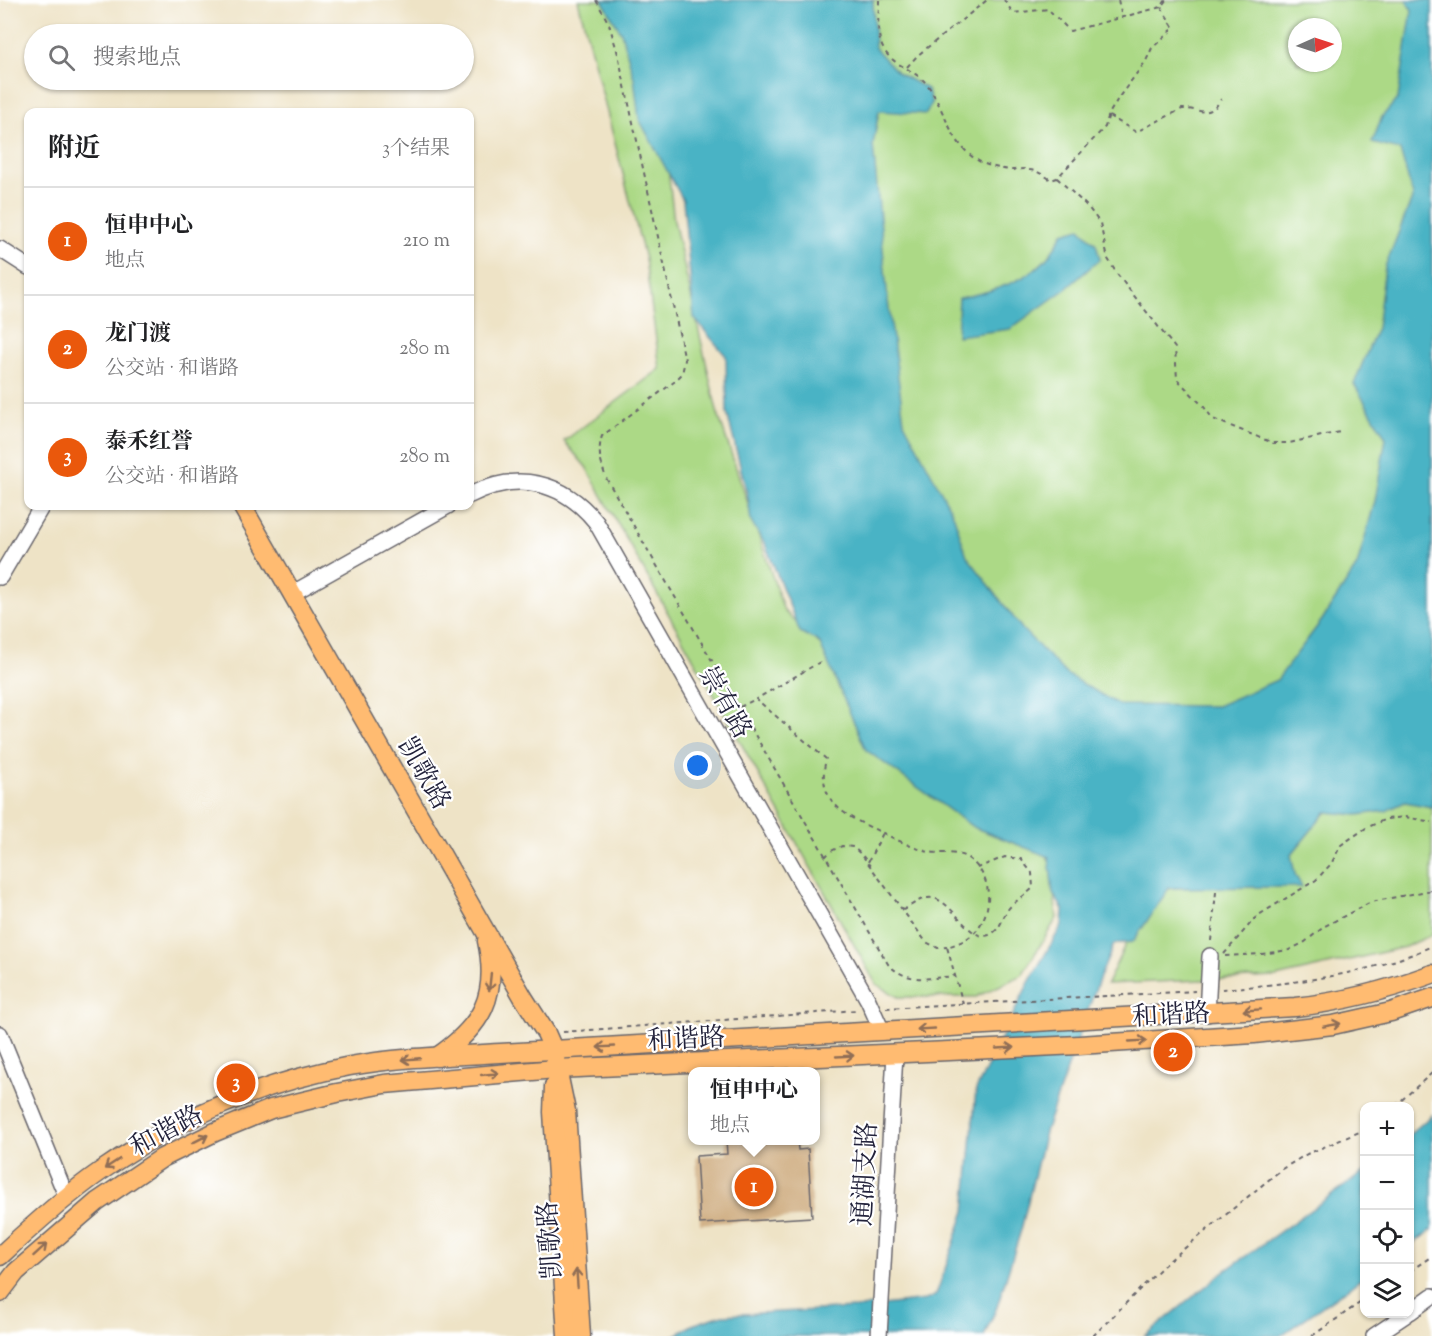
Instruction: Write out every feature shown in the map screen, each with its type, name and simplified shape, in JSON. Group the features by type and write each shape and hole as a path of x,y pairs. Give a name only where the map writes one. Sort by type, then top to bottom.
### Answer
{"main road":[{"name":"凯歌路","path":"244,510 549,1041 566,1111 581,1336"},
{"path":"437,1057 463,1037 485,1009 492,975 483,925"},
{"name":"和谐路","path":"0,1256 99,1172 167,1130 206,1111 264,1088 353,1066 549,1041 882,1031 1207,1014 1328,1003 1390,988 1432,974"},
{"name":"和谐路","path":"0,1293 16,1272 97,1202 141,1171 215,1132 271,1110 337,1093 384,1084 556,1069 1079,1045 1254,1034 1324,1026 1391,1012 1432,998"},
{"name":"凯歌路","path":"556,1069 553,1112 567,1336"},
{"path":"0,1310 4,1295 16,1272"}],"street":[{"path":"0,249 24,264"},
{"name":"崇有路","path":"474,493 507,482 540,484 558,489 571,497 584,507 596,522 872,1009 882,1031"},
{"path":"0,578 40,510"},
{"path":"293,593 441,510"},
{"path":"1207,1014 1207,991 1217,956"},
{"path":"0,1034 67,1198"},
{"name":"通湖支路","path":"879,1336 880,1296 899,1053"},
{"path":"1414,1309 1432,1296"},
{"path":"1374,1336 1401,1318"}],"path":[{"path":"597,0 609,24 624,76 685,360 682,374 674,382 602,436 599,448 606,478 888,964 897,974 909,977 955,976"},
{"path":"879,0 878,28 885,53 897,65 907,67 927,85 948,125 964,149 977,160 999,168 1029,169 1051,180 1057,178 1105,127 1132,77 1146,61 1152,48 1174,28 1161,7"},
{"path":"907,67 918,55 987,0"},
{"path":"1004,0 1013,13 1048,9 1070,31 1161,7 1166,0"},
{"path":"1118,0 1122,17"},
{"path":"1109,116 1136,132 1182,109 1210,111 1217,107 1221,99"},
{"path":"1057,178 1088,207 1100,223 1108,259 1117,274 1175,348 1177,379 1213,419 1274,443 1289,443 1340,432"},
{"path":"739,707 820,662"},
{"path":"756,699 826,759 824,786 831,801 843,814 930,852 968,857 985,878 989,894 983,916 974,931 962,941 938,948 926,942 868,862 853,847 842,846 825,857"},
{"path":"1217,956 1257,915 1316,880 1331,864 1341,845 1366,828 1386,819 1405,817 1432,822"},
{"path":"868,862 883,833"},
{"path":"903,910 926,898 935,898 948,905 961,921 979,935 988,935 997,930 1010,906 1023,899 1033,888 1032,873 1021,859 1005,856 977,868"},
{"path":"1217,956 1289,950 1305,942 1325,926 1371,902 1432,890"},
{"path":"1216,892 1217,956"},
{"path":"549,1041 872,1009 1207,991 1297,983 1402,960 1432,946"},
{"path":"947,947 963,1004"},
{"path":"1400,1102 1432,1073"},
{"path":"1093,1336 1164,1265 1282,1169 1307,1154 1360,1132"},
{"path":"1414,1268 1432,1256"},
{"path":"1312,1336 1360,1303"}],"green space":[{"path":"578,0 640,0 654,48 674,221 717,411 784,611 1036,841 1050,861 1057,918 1022,975 976,997 898,997 876,984 586,467 564,441 660,369 645,259"},
{"path":"838,0 1432,0 1402,531 1320,686 1134,735 945,588 851,317"},
{"path":"1432,796 1432,935 1405,947 1276,977 1107,984 1150,891 1253,880 1335,805"}],"water":[{"path":"602,0 873,0 875,48 898,73 927,89 932,103 926,114 879,111 873,145 888,301 904,422 953,514 967,556 1023,630 1066,674 1119,705 1217,706 1277,680 1322,620 1357,566 1375,501 1386,438 1354,384 1377,328 1385,267 1413,196 1400,150 1372,143 1382,117 1398,98 1412,10 1406,0 1432,0 1432,807 1405,802 1386,811 1358,815 1326,812 1291,855 1295,874 1302,887 1169,888 1133,942 1114,944 1098,982 1045,1132 1021,1230 997,1307 984,1336 674,1336 692,1325 722,1315 856,1308 926,1300 936,1295 965,1211 976,1090 1028,984 1062,925 1063,909 1053,894 1049,857 973,827 866,750 819,642 800,632 765,544 751,522 748,498 727,413 726,356 694,318 683,200 639,119 634,78 621,32"},
{"path":"1080,228 1096,244 1100,259 1067,288 1010,329 957,336 959,298 997,289 1022,278 1043,263 1063,233"},
{"path":"1432,1115 1432,1230 1414,1242 1414,1156 1414,1131"},
{"path":"1360,1175 1360,1280 1280,1336 1145,1336 1222,1273"}],"building":[{"path":"726,1145 798,1145 798,1150 808,1149 812,1217 700,1224 696,1156 727,1154"}],"place":[{"name":"龙门渡","path":"1173,1052"},
{"name":"泰禾红誉","path":"236,1083"},
{"name":"恒申中心","path":"754,1187"}]}
